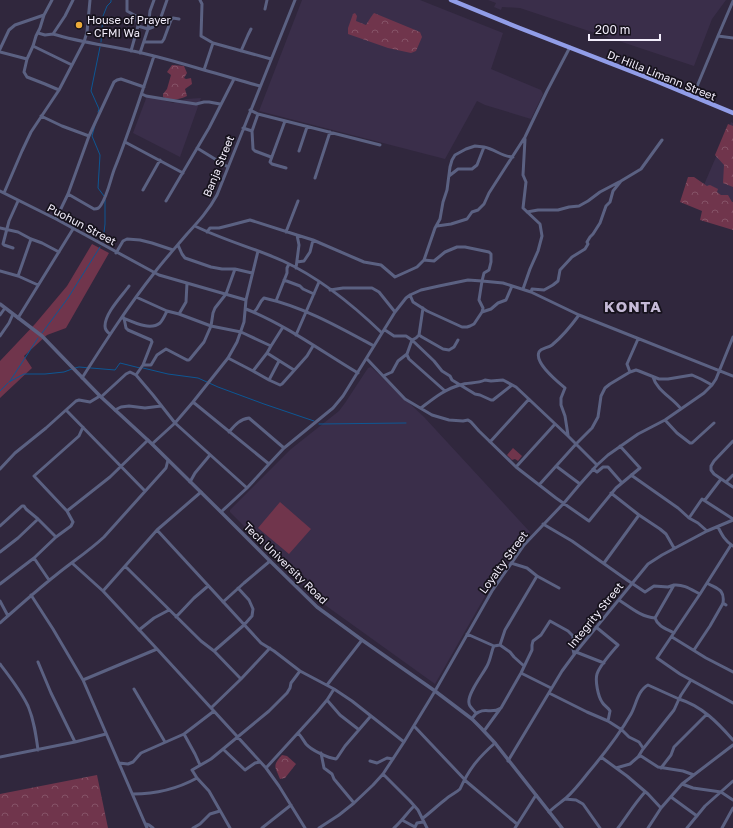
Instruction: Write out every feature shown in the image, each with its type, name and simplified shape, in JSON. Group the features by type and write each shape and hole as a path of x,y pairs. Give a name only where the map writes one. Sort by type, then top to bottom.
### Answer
{"highway":[{"name":"Dr Hilla Limann Street","path":"451,0 733,113"}],"street":[{"path":"52,0 44,15 27,59 24,72 27,77 59,90"},
{"path":"53,34 65,16 73,0"},
{"path":"2,192 24,147 41,116 59,90 84,42 90,0"},
{"path":"127,0 127,12 136,16 138,26 131,51"},
{"path":"140,53 148,28 150,11 154,0"},
{"path":"138,26 153,28 161,17 167,0"},
{"path":"198,0 202,4 201,36 213,43 271,59"},
{"path":"265,9 267,0"},
{"name":"Banja Street","path":"82,378 136,297 212,204 295,0"},
{"path":"693,96 733,1"},
{"path":"27,59 0,50 9,30 15,25 44,15"},
{"path":"144,42 162,42 171,20 173,18 179,19"},
{"path":"242,51 251,29"},
{"path":"38,33 45,35 53,34 84,42 154,56 260,86"},
{"path":"718,36 733,38"},
{"path":"204,70 213,43"},
{"path":"32,46 72,65"},
{"path":"437,226 451,224 467,219 472,212 478,210 484,204 489,193 525,137 547,90 570,47"},
{"path":"68,194 94,210 101,206 142,94 154,56"},
{"path":"56,220 68,194 90,136 114,82 120,79 144,87"},
{"path":"166,200 209,128 234,79"},
{"path":"142,94 146,96 196,104 204,102 220,104"},
{"path":"250,110 258,114 380,145"},
{"path":"258,114 252,131 253,149 271,156"},
{"path":"41,116 62,126 90,136"},
{"path":"285,121 270,162 286,168"},
{"path":"299,151 307,127"},
{"path":"243,128 252,131"},
{"path":"315,178 330,132"},
{"path":"523,290 538,251 542,236 540,224 524,208 526,182 524,175 525,137"},
{"path":"527,212 538,210 558,210 569,206 579,206 600,192 641,169 662,140"},
{"path":"125,142 183,173"},
{"path":"207,232 210,228 231,226 250,220 313,240 364,262 381,265 395,277 417,266 424,260 440,219 442,205 447,190 450,167 455,155 475,146 488,148 507,157 513,157"},
{"path":"197,148 228,167"},
{"path":"449,176 458,168 472,169 477,165 484,148"},
{"path":"143,190 160,160"},
{"path":"531,292 532,289 544,290 553,285 558,281 560,270 572,257 585,249 588,244 587,242 600,223 606,206 610,202 612,192 621,181"},
{"name":"Puohun Street","path":"2,192 159,275 246,300"},
{"path":"13,248 3,244 6,229 18,200"},
{"path":"286,232 298,201"},
{"path":"195,226 290,264 353,306 382,333"},
{"path":"0,228 18,232 59,252"},
{"path":"18,318 73,229"},
{"path":"296,268 299,245 297,235"},
{"path":"18,276 32,239"},
{"path":"116,253 123,241 127,239 140,240 173,250"},
{"path":"297,262 304,261 310,252 313,240"},
{"path":"178,245 185,258 211,267 235,269 252,273"},
{"path":"410,295 413,302 459,326 465,327 474,324 482,312 483,308 479,300 484,273 489,270 491,262 491,254 489,252 465,247 457,247 445,252 434,260 424,260"},
{"path":"152,444 175,423 193,402 228,358 237,342 241,332 246,309 246,300 258,251"},
{"path":"276,301 290,264"},
{"path":"142,365 151,365 157,355 166,349 188,360 204,342 211,326 215,308 226,294 235,269"},
{"path":"0,271 18,276 38,285"},
{"path":"284,280 300,286 314,294"},
{"path":"222,512 247,488 284,448 333,408 358,373 395,312 406,298 421,290 468,280 503,283 541,296 579,315 733,376"},
{"path":"296,335 319,282"},
{"path":"179,314 186,302 187,283"},
{"path":"110,334 105,330 104,326 108,314 129,286"},
{"path":"482,312 491,309 498,303 506,300 512,286"},
{"path":"330,290 343,288 372,288 379,292 395,312"},
{"path":"136,297 167,312 179,314 211,326 241,332 271,346"},
{"path":"254,312 264,298 276,301 336,325 374,346"},
{"name":"Tech University Road","path":"0,304 42,336 100,397 148,440 317,607 472,719 495,743 562,828"},
{"path":"0,315 5,308"},
{"path":"419,336 423,308"},
{"path":"246,309 283,327 358,373"},
{"path":"123,318 141,325 155,325 160,322 167,312"},
{"path":"0,336 13,314"},
{"path":"568,436 565,416 561,405 561,398 565,388 555,380 542,365 538,356 541,349 551,346 568,331 579,315"},
{"path":"123,318 128,330 151,340 152,342 136,375"},
{"path":"254,371 283,327"},
{"path":"385,330 394,336 406,336 412,340 434,361 442,371 450,376 452,380 475,394 493,400 512,384"},
{"path":"383,376 392,372 398,360 407,354 412,340 419,336 422,336 443,350 449,350 454,347 458,340"},
{"name":"Loyalty Street","path":"319,828 354,803 383,774 435,691 492,591 510,563 524,545 564,503 597,465 620,446 638,434 665,420 704,393 716,379 733,337"},
{"path":"630,372 627,364 628,359 638,339"},
{"path":"228,358 280,385 307,356 314,346"},
{"path":"729,346 733,348"},
{"path":"267,353 294,370"},
{"path":"407,354 410,359 445,391"},
{"path":"366,359 406,399 436,417 449,420 468,420 471,422 516,467 589,521 611,493 640,468 620,446"},
{"path":"269,380 279,361"},
{"path":"539,485 592,428 598,417 601,396 605,388 630,372 640,370 659,379 692,375 712,385"},
{"path":"1,467 15,452 30,442 76,401 92,402 130,372 136,375 153,394 175,423 247,488"},
{"path":"653,377 658,387 681,409"},
{"path":"421,408 445,391 460,385 485,380 503,380 512,384 529,399 597,465"},
{"path":"490,442 529,399"},
{"path":"193,402 269,464"},
{"path":"115,410 121,407 129,406 145,408 161,406"},
{"path":"66,410 145,491"},
{"path":"229,432 237,423 249,418 284,448"},
{"path":"665,420 677,433 690,443 692,443 714,423"},
{"path":"516,467 556,424"},
{"path":"0,584 34,558 73,524 67,511 34,476 79,436 83,428"},
{"path":"67,511 122,467 148,440"},
{"path":"733,441 711,466 711,470 714,474 733,487"},
{"path":"190,482 195,473 210,455"},
{"path":"0,623 31,595 104,537 166,468 168,460"},
{"path":"166,468 173,466"},
{"path":"556,466 580,484"},
{"path":"593,469 597,472 603,467 608,468 622,483"},
{"path":"726,482 733,474"},
{"path":"631,475 678,508 707,531"},
{"path":"689,518 702,499 705,500 721,479"},
{"path":"103,591 157,530 201,492"},
{"path":"611,493 666,534 674,548"},
{"path":"705,500 733,520"},
{"path":"0,526 22,506 24,506 56,538"},
{"path":"604,563 639,515"},
{"path":"0,552 18,538 38,519"},
{"name":"Integrity Street","path":"508,761 575,653 648,564 674,548 707,531 733,520"},
{"path":"543,524 572,541 645,592 654,586 668,587 679,585 700,594"},
{"path":"718,527 722,536 732,546 657,658 680,674 733,703"},
{"path":"157,530 261,642 274,650 300,671 334,689 352,701 404,742"},
{"path":"34,558 50,580"},
{"path":"223,602 270,561"},
{"path":"72,563 103,591 266,768 279,786 304,828"},
{"path":"510,563 527,568 537,576 559,588"},
{"path":"125,566 201,641 214,651 241,679"},
{"path":"500,645 505,630 537,576"},
{"path":"694,650 725,604 723,593 707,583"},
{"path":"176,617 208,586"},
{"path":"655,618 674,586"},
{"path":"214,651 244,625 252,616 253,609 250,600 238,588"},
{"path":"31,595 53,628 83,680 146,826 149,825 153,828"},
{"path":"619,600 648,618 655,618"},
{"path":"0,601 8,616"},
{"path":"139,630 154,618 169,610"},
{"path":"655,618 656,622 660,626 674,633"},
{"path":"484,731 501,708 521,673 532,650 533,641 541,635 550,621 568,631 573,636 573,649 575,653 604,663"},
{"path":"596,628 618,645 598,673 597,689 602,703 608,707 610,712 608,721"},
{"path":"467,634 494,646 500,645 510,652 524,666"},
{"path":"672,637 706,658 733,672"},
{"path":"327,685 362,640"},
{"path":"476,713 470,707 468,702 469,697 488,665 494,646"},
{"path":"211,708 270,648"},
{"path":"83,680 157,649"},
{"path":"38,662 75,742"},
{"path":"0,664 19,689 28,707 34,725 38,750"},
{"path":"230,828 209,791 192,770 211,759 269,711 287,693 291,683 300,671"},
{"path":"521,673 552,688"},
{"path":"616,768 630,764 638,756 674,710 681,695 691,680"},
{"path":"549,812 565,799 602,757 622,730 633,711 641,692 648,685 687,702 707,714 719,724 733,740"},
{"path":"266,768 327,700 334,689"},
{"path":"134,690 165,742"},
{"path":"549,693 608,721 622,730 629,737 639,742 643,748"},
{"path":"327,700 340,715 358,729"},
{"path":"472,719 476,713 482,711 496,711 501,708"},
{"path":"119,763 131,763 141,753 184,734 214,711"},
{"path":"661,768 674,748 707,714"},
{"path":"298,733 306,744 321,753 336,759 358,729 370,716"},
{"path":"414,726 464,780 517,824"},
{"path":"0,757 75,742 106,734"},
{"path":"184,734 200,765"},
{"path":"402,820 415,827 417,823 423,820 445,799 458,791 476,762 495,743"},
{"path":"648,828 661,808 682,784 733,745"},
{"path":"223,749 245,770 260,762"},
{"path":"321,753 324,768 332,774 334,779 354,803"},
{"path":"638,756 641,756 658,767 683,771 694,775"},
{"path":"602,757 627,776 661,808"},
{"path":"370,761 377,764 387,758 393,758"},
{"path":"383,774 414,806 427,828"},
{"path":"133,794 164,791 187,784 197,778"},
{"path":"687,828 705,806 733,781"},
{"path":"682,784 692,788 721,792 733,800"},
{"path":"618,828 633,808 636,801 645,792"},
{"path":"515,828 536,795"},
{"path":"671,797 697,816"},
{"path":"565,799 576,800 583,804 600,828"},
{"path":"262,828 291,805"},
{"path":"394,828 414,806"},
{"path":"722,828 733,808"},
{"path":"193,828 200,824 210,814 220,811"}],"shaded area":[{"path":"302,0 420,0 503,33 491,69 541,90 543,94 531,119 485,105 477,101 445,159 259,111"},
{"path":"488,0 726,0 712,19 694,66 520,8 502,7 501,10 494,7 496,3"},
{"path":"147,96 173,103 186,99 201,98 180,157 133,133"},
{"path":"731,122 733,123 733,209 700,194"},
{"path":"371,367 424,417 530,532 508,556 435,684 318,600 230,512 230,510 291,449 339,411 368,368"}],"green space":[{"path":"355,13 357,16 356,21 366,25 374,13 420,32 422,37 416,51 411,53 388,48 348,34 348,28 353,14"},
{"path":"172,65 184,66 187,73 184,78 191,78 192,84 185,89 187,96 178,99 163,97 171,75 167,72"},
{"path":"728,124 733,126 733,187 723,183 724,165 715,155"},
{"path":"688,177 694,177 707,186 710,185 718,189 717,192 721,195 728,195 733,202 733,230 700,220 702,211 680,202"},
{"path":"92,244 109,253 66,328 47,335 24,356 32,368 0,398 0,361 35,324 67,286"},
{"path":"513,448 522,456 518,461 515,459 512,460 507,455"},
{"path":"280,502 311,529 289,554 258,528"},
{"path":"282,755 287,756 296,764 285,778 280,779 275,766"},
{"path":"97,775 108,828 0,828 0,794"}],"waterway":[{"path":"101,42 103,16 111,0"},
{"path":"98,112 99,109 91,91 100,47"},
{"path":"95,125 92,136 100,155 98,188 104,196"},
{"path":"103,241 105,199"},
{"path":"42,333 68,298 100,247"},
{"path":"10,381 38,338"},
{"path":"75,368 115,370 120,363 140,368"},
{"path":"143,368 168,374 198,378 218,387 314,421"},
{"path":"9,382 24,374 45,374 64,372 72,369"},
{"path":"0,391 8,383"},
{"path":"319,424 406,423"}],"place":[{"name":"House of Prayer - CFMI Wa","path":"79,25"}],"district":[{"name":"KONTA","path":"633,306"}]}
